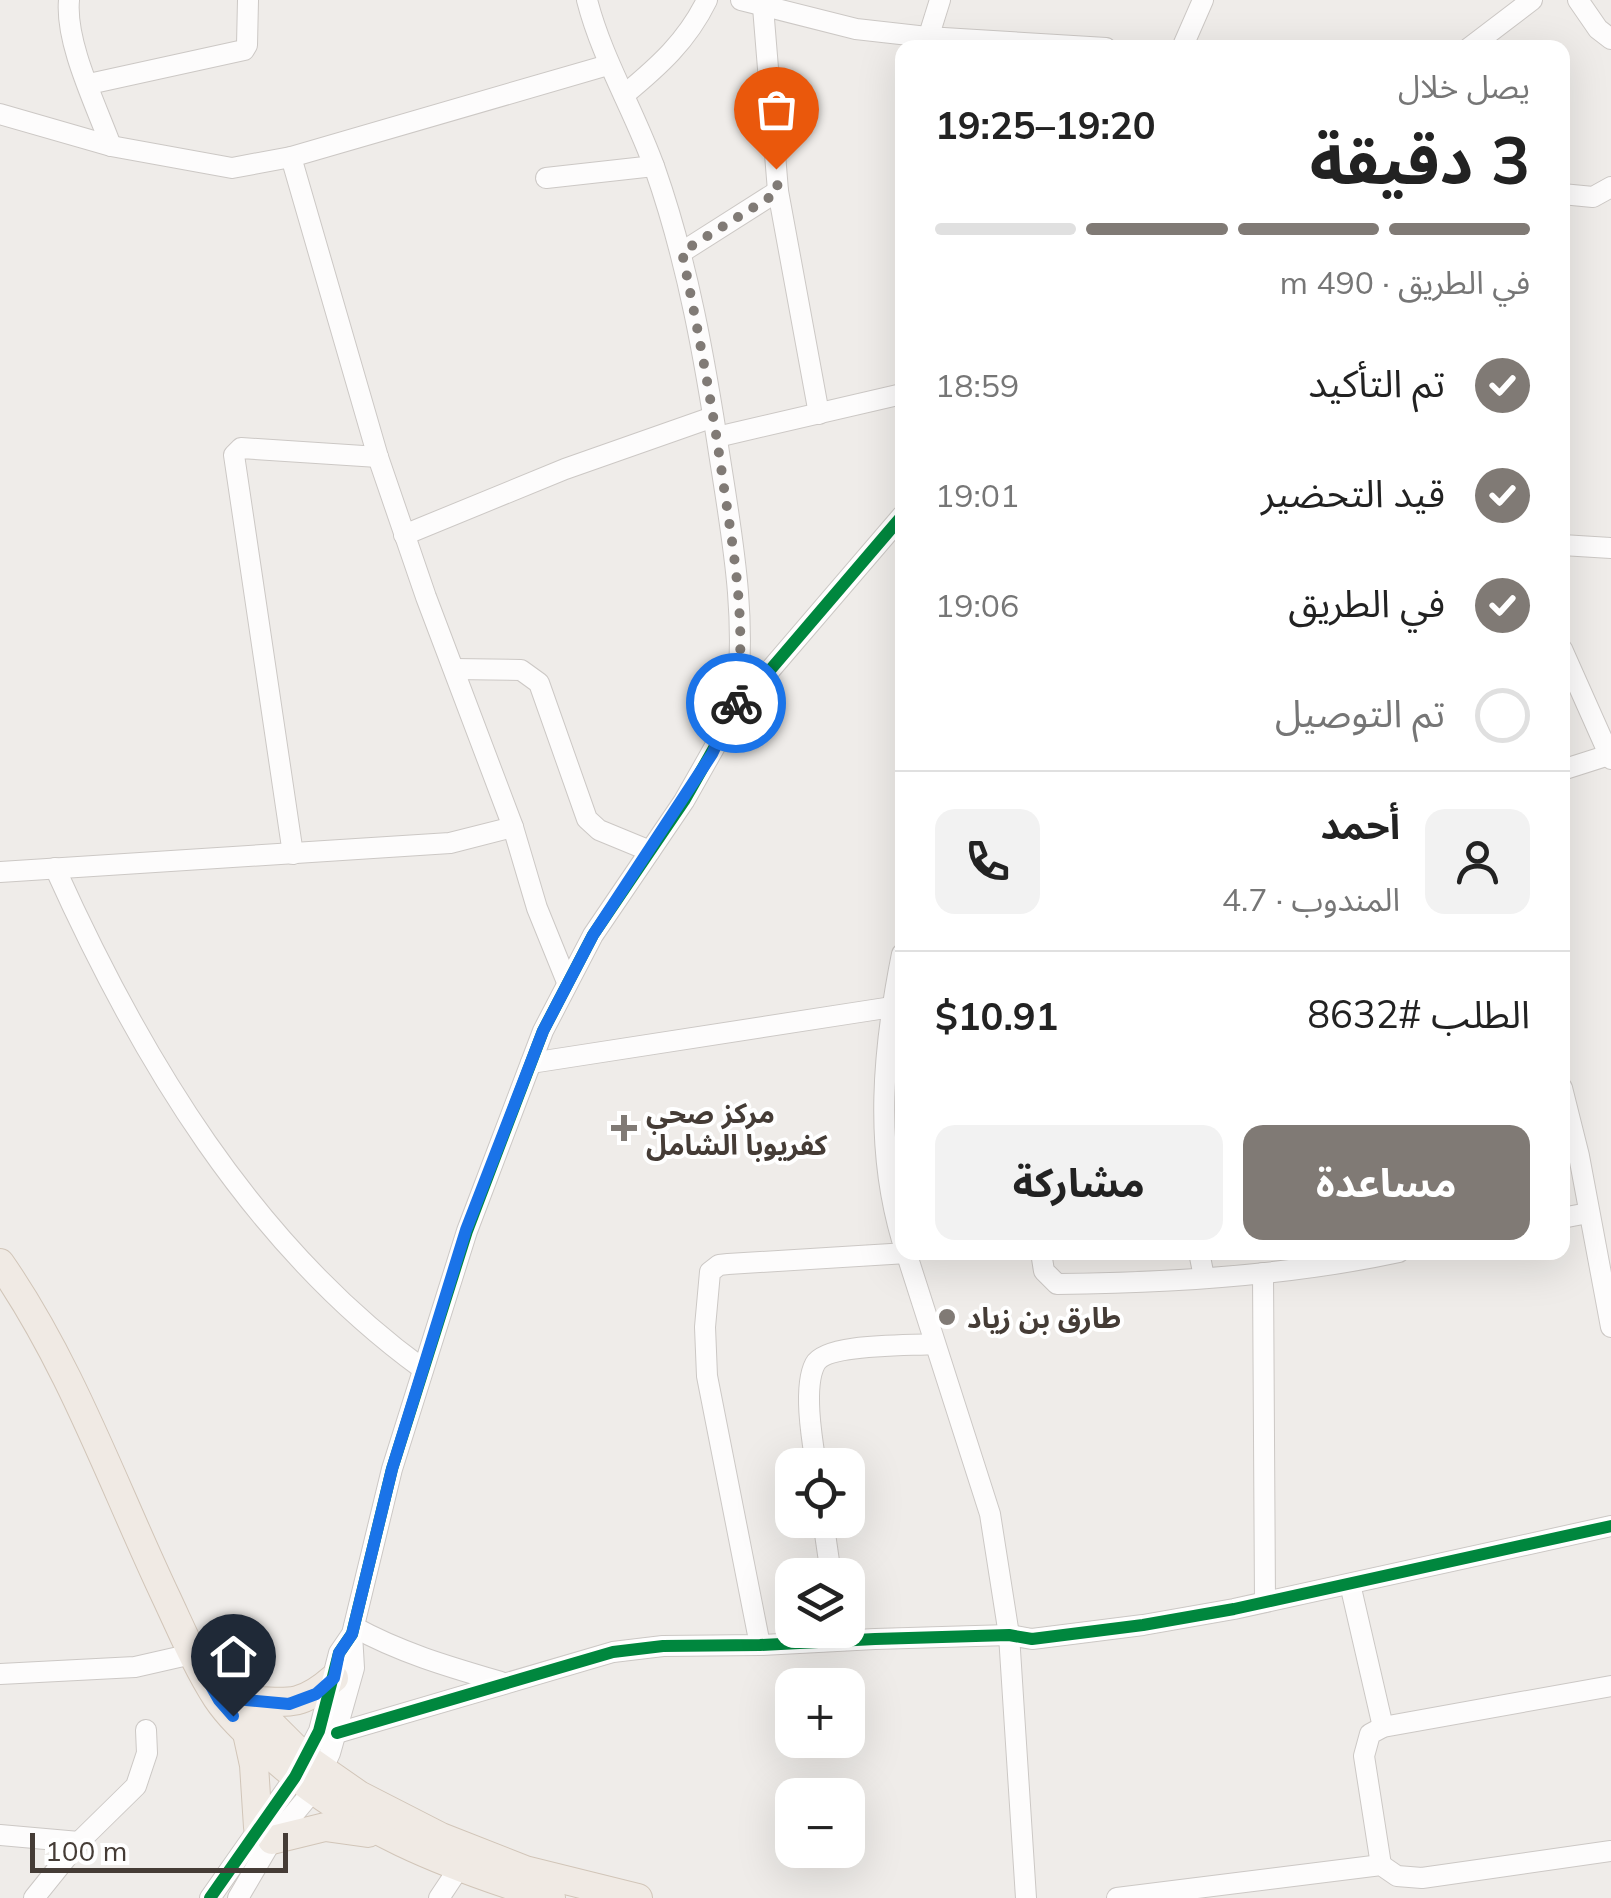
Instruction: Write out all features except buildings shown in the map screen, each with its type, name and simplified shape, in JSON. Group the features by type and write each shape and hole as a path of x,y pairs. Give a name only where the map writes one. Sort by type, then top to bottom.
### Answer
{"main road":[{"path":"0,1264 30,1306 56,1355 197,1662 219,1700 247,1733 308,1774 387,1838"},
{"path":"197,1662 232,1684 308,1774 358,1795 462,1858 551,1898"},
{"path":"246,1700 289,1704 316,1694 334,1678"},
{"path":"247,1733 265,1834 340,1827 638,1898"}],"street":[{"path":"69,0 69,15 111,146"},
{"path":"89,84 244,50 248,0"},
{"path":"586,0 608,65 654,166 682,252 715,427 742,631 742,668 735,710"},
{"path":"624,95 679,46 707,0"},
{"path":"741,0 915,40"},
{"path":"927,40 940,0"},
{"path":"1186,40 1203,0"},
{"path":"1480,40 1532,0"},
{"path":"1578,0 1598,29 1611,38"},
{"path":"763,7 778,192 819,414"},
{"path":"0,114 111,146 228,168 291,157 608,65"},
{"path":"291,157 404,535 513,828 536,908 567,982"},
{"path":"546,178 654,166"},
{"path":"1570,195 1593,197 1611,187"},
{"path":"682,252 778,192"},
{"path":"404,535 565,469 715,427 819,414 895,396"},
{"path":"293,854 234,455 241,448 378,457"},
{"path":"308,1774 339,1653 353,1631 392,1469 466,1230 567,982 593,935 700,774 735,710 895,524"},
{"path":"1570,545 1611,548"},
{"path":"1570,667 1610,757 1570,768"},
{"path":"454,669 521,670 540,683 588,819 599,830 650,851"},
{"path":"0,872 450,844 513,828"},
{"path":"54,868 90,948 132,1026 182,1107 247,1198 350,1311 423,1369"},
{"path":"895,991 895,1027"},
{"path":"531,1063 892,1007"},
{"path":"895,1036 884,1056 883,1112 895,1192"},
{"path":"1570,1120 1588,1213 1605,1274 1611,1327"},
{"path":"1570,1216 1588,1213"},
{"path":"760,1645 707,1376 704,1327 710,1272 728,1264 895,1254"},
{"path":"908,1260 984,1486 1009,1635 1026,1898"},
{"path":"1042,1260 1044,1271 1056,1284 1263,1273 1336,1260"},
{"path":"1201,1260 1204,1277"},
{"path":"1263,1273 1265,1602"},
{"path":"815,1448 810,1380 821,1357 845,1350 934,1344"},
{"path":"865,1635 1032,1638 1143,1625 1611,1526"},
{"path":"1350,1584 1383,1726"},
{"path":"353,1631 432,1662 503,1682"},
{"path":"210,1898 265,1834 337,1734 356,1658 353,1631"},
{"path":"337,1734 613,1652 663,1646 775,1643"},
{"path":"0,1674 197,1662"},
{"path":"1611,1686 1383,1726 1370,1734 1364,1756 1382,1866 1389,1873 1409,1879 1611,1851"},
{"path":"34,1898 79,1842 136,1786 147,1754 146,1730"},
{"path":"238,1898 253,1888 265,1834"},
{"path":"0,1835 79,1842"},
{"path":"438,1898 462,1858"},
{"path":"1117,1898 1382,1866"}],"cycle path":[{"path":"210,1898 295,1777 319,1731 339,1653 352,1634 392,1469 467,1231 543,1031 593,935 684,801 735,711 895,524"},
{"path":"337,1733 613,1652 663,1646 875,1639 1009,1635 1032,1639 1143,1625 1234,1609 1611,1526"}],"way so far":[{"path":"736,703 742,668 739,598 717,437 682,252 778,192 776,169"}],"place":[{"name":"مركز صحي كفريوبا الشامل","path":"624,1128"},
{"name":"طارق بن زياد","path":"947,1317"}],"route":[{"path":"233,1716 202,1670 232,1684 246,1700 289,1704 316,1694 334,1678 339,1653 352,1634 392,1469 466,1230 543,1031 593,935 684,801 736,703"}]}
